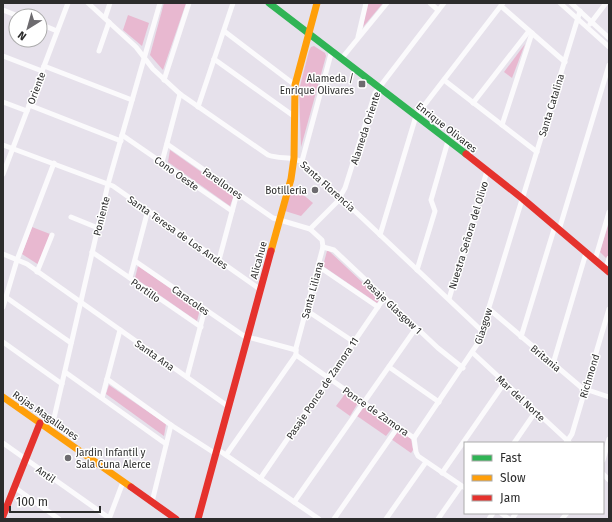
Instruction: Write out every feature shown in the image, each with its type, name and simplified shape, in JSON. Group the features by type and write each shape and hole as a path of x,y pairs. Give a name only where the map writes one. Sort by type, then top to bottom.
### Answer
{"street":[{"name":"Oriente","path":"3,174 68,3"},
{"name":"Santa Florencia","path":"88,3 136,47 164,80 180,94 268,155 276,158 294,158 302,161 482,331"},
{"path":"105,18 110,3"},
{"name":"Poniente","path":"51,431 108,184 160,3"},
{"path":"164,80 189,3"},
{"path":"198,107 233,3"},
{"name":"Enrique Olivares","path":"269,3 309,32 523,199 607,270"},
{"name":"Alicahue","path":"198,519 261,290 294,158 295,85 317,3"},
{"path":"357,40 366,3"},
{"path":"342,58 387,3"},
{"path":"430,3 438,10"},
{"name":"Alameda Oriente","path":"310,229 340,197 346,185 373,98 379,87 444,3"},
{"path":"560,3 609,47"},
{"path":"571,3 609,38"},
{"path":"588,27 606,3"},
{"path":"380,235 416,116 502,4 530,32 565,62"},
{"name":"Santa Catalina","path":"523,199 580,11"},
{"path":"100,51 109,22"},
{"path":"48,27 57,31"},
{"path":"224,31 295,85"},
{"path":"473,103 530,32"},
{"path":"502,125 530,32"},
{"path":"523,39 528,42"},
{"path":"302,161 332,50"},
{"path":"3,56 43,68 132,100"},
{"path":"214,59 295,117"},
{"path":"521,337 609,65"},
{"path":"444,80 537,152"},
{"path":"162,162 180,94"},
{"path":"3,102 27,111"},
{"path":"29,105 121,141"},
{"name":"Cono Oeste","path":"122,135 232,210"},
{"path":"417,270 435,211 431,200 448,141"},
{"name":"Farellones","path":"166,144 279,221"},
{"name":"Santa Teresa de Los Andes","path":"3,145 108,184 148,210 261,290"},
{"path":"3,307 7,298 17,260 54,163"},
{"name":"Nuestra Señora del Olivo","path":"449,299 487,171"},
{"path":"219,260 237,193"},
{"name":"Glasgow","path":"414,438 473,353 482,331 523,199"},
{"path":"130,278 148,210"},
{"path":"595,260 609,212"},
{"path":"71,217 98,228"},
{"path":"279,221 310,229 322,240 323,247"},
{"path":"38,272 52,235"},
{"name":"Santa Liliana","path":"296,352 323,247"},
{"name":"Pasaje Glasgow 1","path":"323,247 334,250 416,328 463,368"},
{"name":"Portillo","path":"92,252 201,327"},
{"path":"553,364 586,252"},
{"name":"Santa Ana","path":"3,254 38,272 229,407"},
{"path":"607,270 609,258"},
{"name":"Caracoles","path":"135,261 248,337 296,352"},
{"path":"318,266 378,307"},
{"path":"7,298 71,344"},
{"name":"Pasaje Ponce de Zamora 11","path":"260,479 384,298"},
{"path":"187,378 205,309"},
{"name":"Britania","path":"489,309 585,390 609,397"},
{"path":"306,310 354,342"},
{"name":"Richmond","path":"567,442 572,434 609,310"},
{"path":"294,502 416,328"},
{"path":"102,398 120,330"},
{"path":"3,342 62,384"},
{"path":"226,456 296,352"},
{"name":"Ponce de Zamora","path":"296,352 329,379 414,438 417,454 426,462 463,487"},
{"name":"Mar del Norte","path":"473,353 567,442"},
{"path":"389,367 439,402"},
{"path":"65,372 166,444"},
{"path":"107,379 171,425 226,456 319,519"},
{"path":"442,473 505,382"},
{"name":"Rojas Magallanes","path":"3,397 176,519"},
{"path":"515,442 536,411"},
{"path":"7,519 3,516 40,423"},
{"path":"152,502 171,425"},
{"path":"334,519 398,427"},
{"path":"604,456 609,439"},
{"name":"Antil","path":"3,443 109,519"},
{"path":"386,519 426,462"},
{"path":"109,519 123,482"},
{"path":"14,487 59,519"},
{"path":"438,519 463,487"}],"shaded area":[{"path":"164,3 186,3 163,70 150,55"},
{"path":"367,3 383,3 363,27"},
{"path":"128,15 149,23 142,46 123,30"},
{"path":"525,44 512,78 504,72"},
{"path":"314,46 325,53 326,56 301,147 299,90 309,51 311,47"},
{"path":"170,150 234,195 230,206 168,162"},
{"path":"293,186 313,203 301,216 285,211"},
{"path":"609,222 609,253 607,259 600,252"},
{"path":"32,227 50,234 39,265 22,254"},
{"path":"327,251 329,251 380,299 377,303 323,266"},
{"path":"138,266 200,309 197,321 135,278"},
{"path":"109,385 166,424 164,436 106,394"},
{"path":"345,394 358,403 350,416 336,406"},
{"path":"364,407 393,427 386,436 357,416"},
{"path":"399,430 411,439 413,450 411,453 391,439"}],"traffic: fast":[{"path":"269,3 466,154"}],"traffic: slow":[{"path":"271,251 291,179 294,158 295,85 317,3"},
{"path":"3,397 131,487"}],"traffic: jam":[{"path":"466,154 523,199 609,272"},
{"path":"198,519 271,251"},
{"path":"3,516 40,423"},
{"path":"131,487 176,519"}],"place":[{"name":"Alameda / Enrique Olivares","path":"362,84"},
{"name":"Botilleria","path":"315,190"},
{"name":"Jardin Infantil y Sala Cuna Alerce","path":"68,458"}]}
